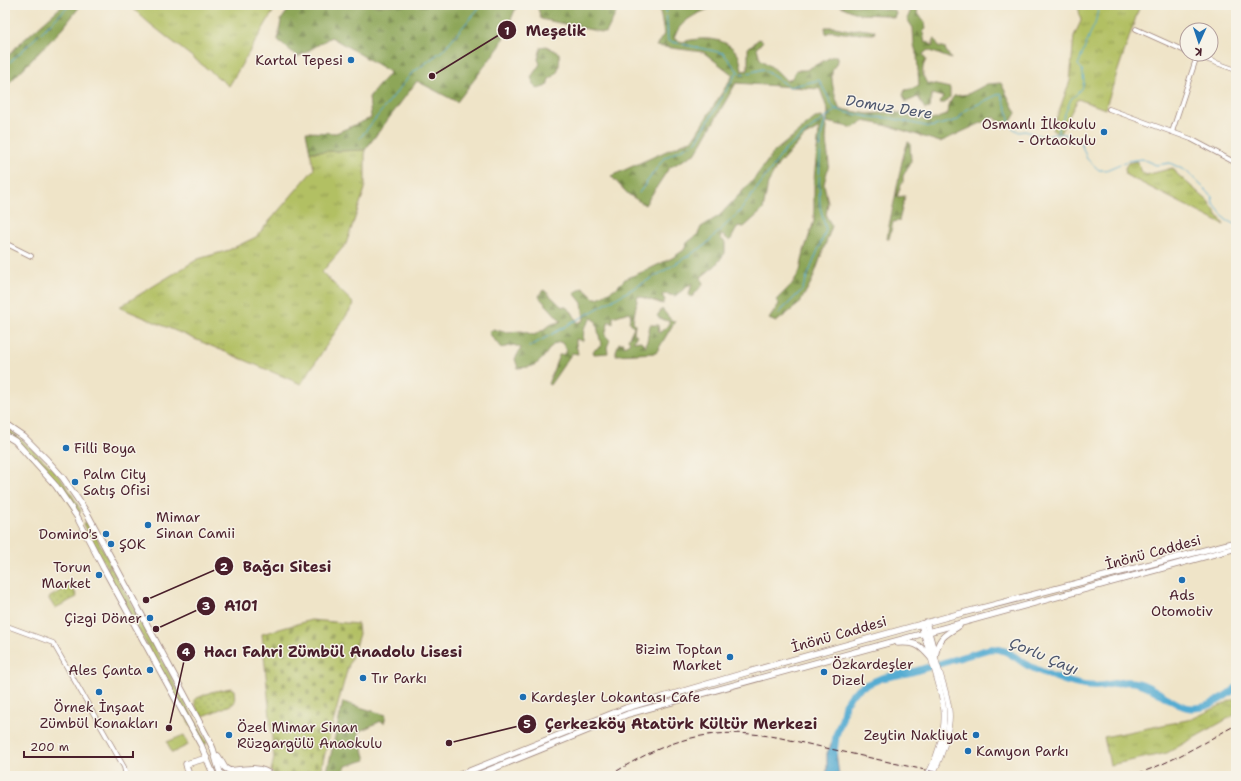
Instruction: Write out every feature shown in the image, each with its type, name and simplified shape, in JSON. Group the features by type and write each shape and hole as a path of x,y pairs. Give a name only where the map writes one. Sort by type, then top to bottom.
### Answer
{"main road":[{"path":"5,424 24,437 47,460 63,478 88,515 213,749 227,770 260,769 266,771 272,776"},
{"path":"5,435 15,442 56,486 79,520 103,567 201,745 214,776"},
{"name":"İnönü Caddesi","path":"475,776 509,759 626,708 745,673 993,604 1236,542"},
{"name":"İnönü Caddesi","path":"457,776 509,759 628,714 1236,548"},
{"path":"924,623 933,658 948,704 950,723 938,763 932,776"},
{"path":"933,658 940,640 944,635 964,623"},
{"path":"884,645 910,642 919,645 933,658"},
{"path":"927,776 935,762 944,724 944,712 939,678"},
{"path":"213,749 221,776"},
{"path":"189,776 186,764 207,758"},
{"path":"237,776 257,774 263,774 265,776"}],"street":[{"path":"1136,29 1179,48"},
{"path":"1172,132 1195,62"},
{"path":"1214,62 1236,70"},
{"path":"1109,109 1191,139 1236,163"},
{"path":"5,243 31,256"},
{"path":"5,623 7,626 53,643 124,767 126,776"}],"green space":[{"path":"63,5 81,5 63,28 5,87 5,60 18,45"},
{"path":"129,5 277,5 229,86 149,23"},
{"path":"292,5 517,5 500,46 457,102 417,81 365,150 310,152 306,132 336,133 371,118 369,97 390,72 331,37 298,57 278,40 281,20"},
{"path":"537,5 620,5 606,33 541,19"},
{"path":"659,5 718,5 686,21 677,32 674,39 682,42 696,39 712,39 726,43 737,53 742,71 748,70 748,48 759,39 763,41 757,48 760,59 776,70 787,81 792,78 796,70 806,70 833,56 837,56 837,62 832,73 832,82 840,110 868,114 895,112 913,118 932,120 947,115 948,105 954,96 968,94 987,84 1001,83 1016,113 1007,128 994,117 940,142 889,126 863,121 853,128 827,122 828,111 820,89 736,83 696,153 669,168 645,205 628,194 611,176 693,139 733,75 703,52 656,46 664,34"},
{"path":"848,5 895,10 896,14 894,18 884,15 859,14 840,6"},
{"path":"913,5 919,5 917,12 925,23 926,29 923,32 925,42 928,42 933,46 933,40 935,39 939,47 944,47 951,59 928,50 923,54 926,60 923,66 923,72 927,83 950,88 950,97 945,103 940,103 943,97 932,94 930,108 925,109 918,97 906,102 903,95 905,90 919,86 917,55 914,45 913,28 907,19"},
{"path":"1078,5 1140,5 1105,109 1078,99 1060,133 1052,130 1070,81 1074,36 1081,21"},
{"path":"825,27 875,31 874,34 832,31 826,34"},
{"path":"546,46 559,53 558,68 555,75 549,79 547,86 538,89 534,85 531,77 540,64 538,59 541,47"},
{"path":"822,117 827,127 826,140 829,164 824,184 828,203 826,216 832,226 812,281 799,304 776,322 769,319 779,304 776,300 792,284 800,271 804,251 814,221 814,179 818,129 805,136 778,165 768,183 763,210 744,227 738,226 730,241 722,235 720,238 725,242 725,253 715,266 701,277 703,284 692,297 689,295 692,283 675,296 666,294 662,295 665,300 663,304 638,296 633,321 635,325 634,333 637,335 633,342 641,341 646,346 650,325 658,325 659,333 669,325 669,321 661,319 657,316 662,309 672,321 675,321 656,353 616,355 619,343 624,343 624,347 630,342 628,339 634,327 629,321 631,316 629,312 613,317 613,324 609,321 605,335 610,340 607,347 608,353 594,354 593,351 602,345 596,321 592,318 584,328 583,341 576,339 578,354 572,353 550,385 548,384 559,355 564,354 567,350 561,342 553,345 543,358 534,365 530,367 518,368 515,359 521,348 514,345 501,348 489,333 493,329 505,332 522,331 534,335 552,324 561,321 539,297 541,292 544,290 561,306 566,307 572,312 578,323 584,320 582,303 574,293 583,288 594,298 598,298 616,288 625,279 672,258 684,250 687,243 698,234 701,227 719,216 754,179 774,152 815,118"},
{"path":"908,142 910,143 911,161 903,176 903,182 897,197 905,196 899,221 893,222 889,239 887,239 901,164"},
{"path":"365,150 365,189 346,244 322,272 354,304 301,384 119,307 198,259 229,250 256,237 314,169 310,152"},
{"path":"1137,161 1142,172 1146,175 1173,168 1177,174 1208,201 1224,225 1126,175 1125,168 1128,163"},
{"path":"5,426 51,468 65,484 81,511 77,513 56,482 44,468 5,432"},
{"path":"88,521 111,565 107,568 83,524"},
{"path":"111,567 207,743 202,746 106,570"},
{"path":"70,586 73,588 77,597 55,608 49,599 50,597"},
{"path":"311,620 358,624 359,634 346,674 319,776 275,776 271,771 274,758 262,634"},
{"path":"231,688 234,690 235,701 233,704 201,717 195,704 195,699 211,692"},
{"path":"1236,698 1236,714 1167,753 1110,765 1104,737 1192,719"},
{"path":"343,702 386,715 384,723 381,721 358,732 366,760 346,766 341,776 326,776"},
{"path":"184,735 188,745 172,753 167,742"}],"water":[{"path":"832,743 835,744 839,776 827,776 827,753"}],"waterway":[{"path":"5,67 70,5"},
{"path":"360,138 411,74 442,51 479,8 489,5"},
{"name":"Domuz Dere","path":"593,5 602,10 608,5"},
{"name":"Domuz Dere","path":"666,5 668,41 723,53 741,75 763,69 789,87 819,80 834,108 844,112 870,117 890,118 930,127 958,120 964,111 1001,93 1008,113 1010,126 1019,132 1025,131 1045,137 1057,133 1072,136 1081,143 1087,159 1099,170 1106,170 1127,161 1142,159 1156,165 1170,163 1186,171 1208,192 1212,197 1213,203 1226,220 1236,225"},
{"path":"1057,133 1071,99 1082,89 1084,81 1082,69 1078,65 1095,24 1099,5"},
{"path":"639,193 664,158 696,142 737,72"},
{"path":"529,347 659,274 704,246 741,210 785,150 837,109"},
{"path":"779,313 802,290 826,230 820,207 819,182 821,136 826,118"},
{"name":"Çorlu Çayı","path":"834,752 836,735 842,719 845,704 851,695 861,687 882,678 912,672 989,649 1005,651 1033,668 1076,684 1093,686 1124,682 1138,683 1145,685 1173,702 1193,708 1199,708 1211,704 1236,688"}],"railway":[{"path":"1129,776 1143,772 1171,760 1236,725"},
{"path":"609,776 630,763 670,744 690,738 733,733 756,734 781,738 952,776"}],"place":[{"name":"Kartal Tepesi","path":"351,60"},
{"name":"Meşelik","path":"432,76"},
{"name":"Osmanlı İlkokulu - Ortaokulu","path":"1104,132"},
{"name":"Filli Boya","path":"66,448"},
{"name":"Palm City Satış Ofisi","path":"75,482"},
{"name":"Mimar Sinan Camii","path":"148,525"},
{"name":"Domino's","path":"106,534"},
{"name":"ŞOK","path":"111,544"},
{"name":"Torun Market","path":"99,575"},
{"name":"Ads Otomotiv","path":"1182,580"},
{"name":"Bağcı Sitesi","path":"146,600"},
{"name":"Çizgi Döner","path":"150,618"},
{"name":"A101","path":"156,629"},
{"name":"Bizim Toptan Market","path":"730,657"},
{"name":"Ales Çanta","path":"150,670"},
{"name":"Özkardeşler Dizel","path":"824,672"},
{"name":"Tır Parkı","path":"363,678"},
{"name":"Örnek İnşaat Zümbül Konakları","path":"99,692"},
{"name":"Kardeşler Lokantası Cafe","path":"523,697"},
{"name":"Hacı Fahri Zümbül Anadolu Lisesi","path":"169,728"},
{"name":"Özel Mimar Sinan Rüzgargülü Anaokulu","path":"229,735"},
{"name":"Zeytin Nakliyat","path":"976,735"},
{"name":"Çerkezköy Atatürk Kültür Merkezi","path":"449,743"},
{"name":"Kamyon Parkı","path":"968,751"}]}
